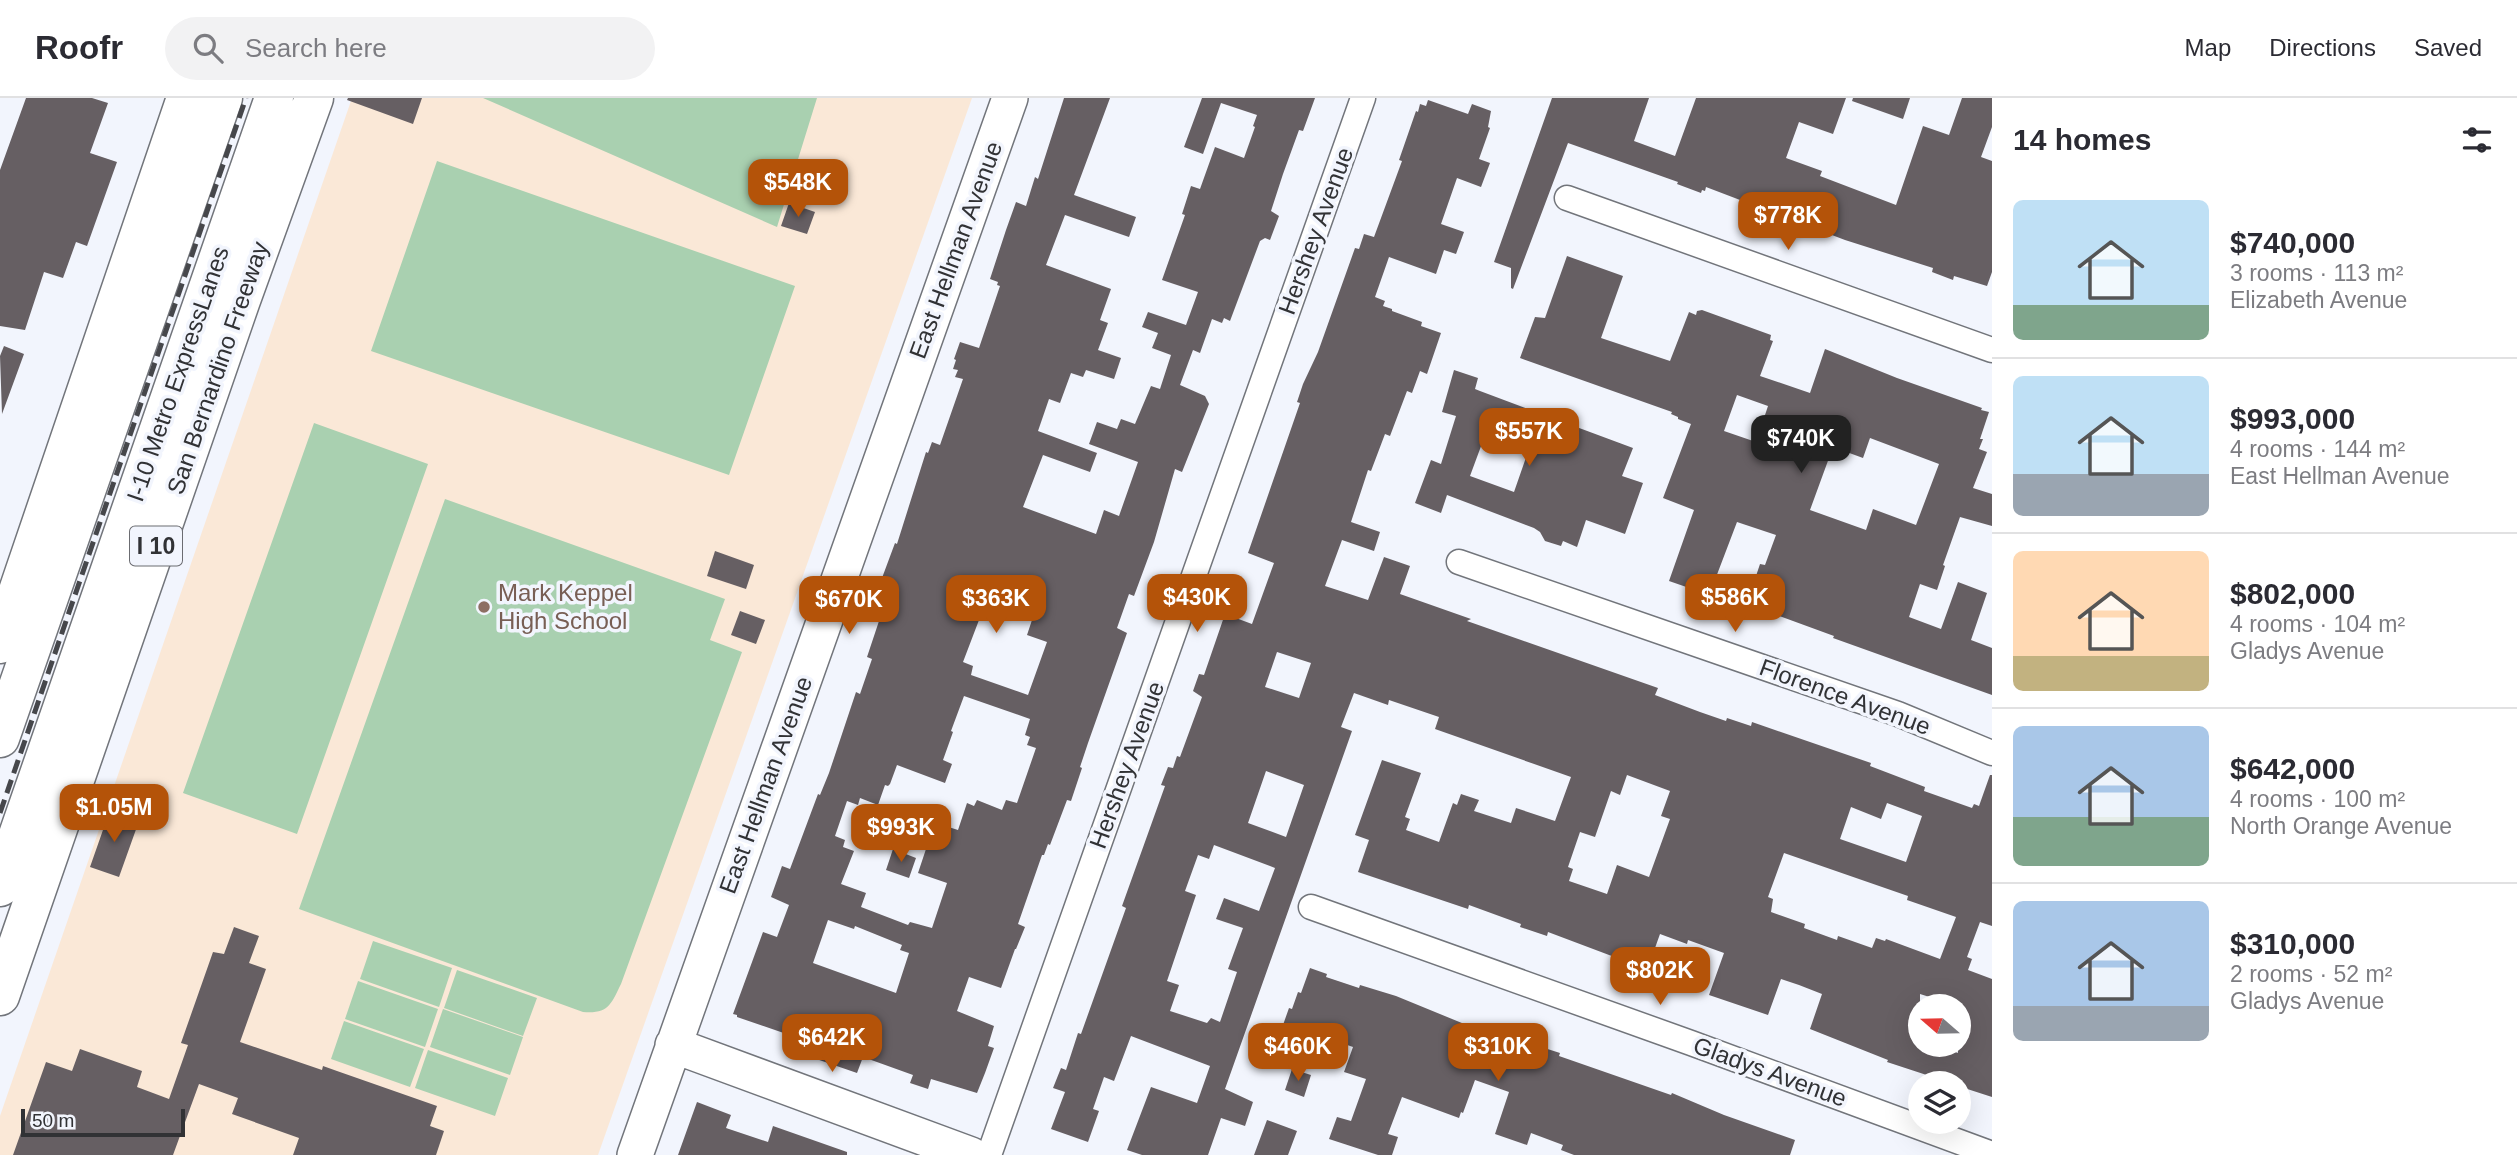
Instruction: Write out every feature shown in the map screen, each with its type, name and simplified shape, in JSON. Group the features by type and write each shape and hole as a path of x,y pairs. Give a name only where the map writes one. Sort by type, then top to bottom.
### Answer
{"highway":[{"path":"0,644 186,98"},
{"name":"I-10 Metro ExpressLanes","path":"0,738 223,98"},
{"name":"I-10 Metro ExpressLanes","path":"0,887 274,98"},
{"name":"San Bernardino Freeway","path":"0,996 241,300 314,98"}],"street":[{"name":"East Hellman Avenue","path":"635,1155 1010,98"},
{"name":"Hershey Avenue","path":"989,1155 1363,98"},
{"path":"1567,198 1992,349"},
{"name":"Florence Avenue","path":"1459,562 1898,714 1992,753"},
{"name":"Gladys Avenue","path":"1311,906 1992,1154"},
{"path":"673,1045 971,1155"}],"shaded area":[{"name":"Mark Keppel High School","path":"352,98 972,98 598,1155 0,1155 0,1116"}],"green space":[{"path":"483,98 817,98 777,227"},
{"path":"437,161 795,286 729,475 371,351"},
{"path":"314,423 428,464 297,834 183,793"},
{"path":"445,499 725,599 710,640 742,652 621,984 608,1006 598,1011 583,1012 299,909"},
{"path":"373,941 452,968 439,1007 360,979"},
{"path":"457,970 537,998 523,1036 444,1008"},
{"path":"358,981 438,1009 425,1047 345,1019"},
{"path":"443,1009 523,1037 510,1075 430,1047"},
{"path":"344,1021 424,1049 410,1087 331,1059"},
{"path":"428,1050 508,1078 495,1116 415,1088"}],"building":[{"path":"26,98 92,98 108,103 90,153 117,162 87,246 76,242 63,278 44,272 25,330 0,326 0,170"},
{"path":"422,98 413,124 347,100"},
{"path":"1064,98 1110,98 1074,195 1136,217 1129,237 1065,215 1046,265 1111,289 1100,320 1108,323 1098,350 1121,358 1114,379 1086,370 1083,377 1071,373 1060,403 1049,399 1038,431 1097,453 1090,472 1043,455 1023,507 1096,534 1104,510 1119,516 1138,462 1089,444 1097,422 1117,429 1121,419 1135,424 1151,386 1160,389 1171,355 1152,348 1158,333 1142,327 1148,312 1186,325 1198,292 1162,280 1185,215 1182,214 1191,186 1200,189 1215,147 1244,158 1255,127 1253,126 1257,115 1221,103 1203,154 1184,147 1202,98 1315,98 1303,131 1299,130 1271,211 1279,216 1270,240 1265,238 1260,241 1230,321 1224,318 1222,323 1212,319 1200,353 1193,350 1180,385 1205,396 1209,404 1182,472 1175,469 1154,542 1134,596 1129,594 1117,628 1127,633 1080,767 1082,768 1071,801 1067,800 1050,845 1048,844 1042,855 1018,924 1025,927 1001,988 969,977 957,1011 994,1026 988,1046 994,1048 985,1073 977,1093 931,1079 928,1089 910,1083 913,1075 863,1057 857,1073 796,1052 801,1039 733,1014 763,932 777,937 789,905 771,897 782,866 790,869 818,794 820,795 829,773 856,692 860,694 872,659 867,657 880,618 869,613 895,543 897,544 926,452 928,453 932,442 940,445 963,379 955,377 958,370 953,369 960,342 979,348 1000,286 997,285 998,282 990,279 1006,230 1016,202 1026,206 1035,177 1038,179","holes":["1009,575 1043,587 1027,635 1047,642 1028,695 971,675 973,666 963,662 987,599 999,603","964,696 1030,719 1025,735 1030,737 1027,745 1036,748 1017,803 1006,800 1002,810 977,800 974,806 967,803 958,830 936,823 934,825 918,873 947,883 932,928 910,922 908,925 861,907 866,893 841,884 854,851 843,847 845,840 835,836 847,801 858,805 860,798 878,805 885,785 890,784 897,765 945,783 952,764 943,760 953,732 951,731","828,920 854,929 855,926 902,945 900,950 909,953 896,993 813,963"]},
{"path":"1552,98 1649,98 1634,141 1675,156 1696,98 1846,98 1833,134 1799,122 1786,158 1822,171 1820,176 1896,205 1923,126 1949,135 1962,98 1992,98 1992,127 1981,157 1992,161 1992,272 1987,286 1954,276 1953,280 1932,272 1933,268 1845,240 1706,187 1701,193 1677,184 1678,182 1568,143 1513,289 1511,268 1494,262"},
{"path":"1853,98 1910,98 1903,119 1852,101"},
{"path":"1428,100 1468,114 1472,104 1491,111 1490,128 1479,159 1490,163 1481,187 1457,178 1441,224 1464,232 1456,254 1444,250 1436,274 1389,257 1375,297 1385,301 1383,306 1392,311 1422,322 1421,326 1441,333 1427,374 1420,371 1412,393 1407,391 1390,436 1385,434 1371,471 1368,470 1351,522 1380,532 1374,551 1342,540 1325,586 1368,600 1384,557 1410,566 1400,594 1471,619 1467,621 1658,688 1655,695 1700,712 1751,726 1752,722 1871,763 1870,766 1925,787 1924,791 1972,808 1974,804 1979,806 1992,775 1992,926 1980,922 1967,957 1972,959 1968,970 1992,979 1992,1097 1971,1090 1971,1071 1914,1071 1810,1029 1822,994 1799,985 1781,979 1768,1015 1709,995 1724,953 1688,940 1687,944 1660,934 1650,962 1632,955 1631,958 1627,956 1625,961 1548,932 1547,936 1520,927 1521,924 1469,905 1468,909 1358,872 1369,840 1355,835 1382,760 1421,773 1405,817 1410,819 1406,830 1439,842 1453,803 1457,805 1461,794 1479,800 1474,811 1511,823 1516,808 1555,821 1571,777 1435,729 1439,717 1389,700 1388,705 1354,693 1341,727 1352,731 1225,1089 1253,1102 1245,1126 1221,1118 1208,1155 1142,1155 1127,1150 1151,1087 1197,1103 1210,1066 1131,1036 1114,1081 1104,1077 1093,1109 1099,1111 1088,1142 1051,1129 1065,1092 1053,1088 1061,1068 1066,1070 1078,1033 1081,1034 1126,908 1122,906 1165,786 1161,785 1168,767 1173,768 1177,756 1180,757 1202,697 1193,691 1199,674 1204,675 1225,614 1252,624 1274,563 1248,553 1300,403 1297,402 1303,384 1318,352 1355,248 1359,249 1364,234 1374,237 1420,104 1426,106","holes":["1277,652 1311,663 1299,698 1265,687","1266,771 1304,785 1286,837 1248,823","1627,775 1670,791 1661,816 1670,819 1649,877 1617,865 1607,894 1569,881 1573,869 1568,867 1580,832 1595,837 1611,791 1620,795","1887,803 1922,816 1906,862 1840,839 1851,807 1881,819","1214,845 1275,868 1259,911 1224,898 1216,919 1243,928 1228,969 1237,972 1220,1022 1211,1018 1207,1023 1170,1011 1179,985 1167,981 1196,895 1185,891 1198,855 1209,859","1784,853 1908,896 1907,900 1956,917 1940,959 1886,939 1876,938 1872,948 1838,936 1837,940 1804,928 1805,924 1771,912 1773,899 1768,897"]},
{"path":"789,203 815,212 807,234 781,226"},
{"path":"1567,256 1623,276 1601,338 1670,361 1689,312 1696,315 1697,311 1702,310 1771,335 1770,340 1773,341 1760,376 1810,393 1825,349 1989,412 1979,449 1987,452 1973,488 1992,494 1992,526 1960,517 1937,590 1920,584 1909,617 1941,629 1958,582 1987,593 1971,640 1992,648 1992,695 1749,605 1760,564 1765,565 1776,535 1737,522 1710,593 1669,581 1694,510 1663,498 1691,424 1678,419 1672,412 1520,358 1535,317 1545,318","holes":["1737,395 1768,406 1756,442 1724,431","1870,438 1939,464 1916,525 1873,509 1866,530 1810,510 1833,447 1863,458"]},
{"path":"4,346 24,354 2,414 0,356"},
{"path":"1454,370 1478,378 1475,389 1633,448 1622,476 1643,483 1625,534 1586,520 1577,547 1563,541 1561,546 1545,541 1534,528 1447,495 1441,513 1415,503 1431,460 1441,464 1456,416 1442,412","holes":["1487,430 1530,446 1514,492 1470,476"]},
{"path":"715,551 754,565 746,589 707,576"},
{"path":"740,611 765,620 756,644 731,635"},
{"path":"110,810 139,821 119,877 90,867"},
{"path":"893,849 916,858 909,878 886,870"},
{"path":"234,927 259,936 249,963 266,969 240,1042 322,1070 323,1066 437,1106 430,1126 444,1131 436,1155 293,1155 299,1138 232,1114 238,1098 199,1084 173,1155 13,1155 46,1062 72,1071 80,1049 142,1071 137,1087 169,1099 188,1045 181,1043 213,952 224,954"},
{"path":"1310,968 1327,974 1326,977 1359,988 1360,985 1396,996 1496,1037 1498,1033 1560,1053 1559,1056 1671,1095 1672,1093 1795,1140 1790,1155 1574,1155 1561,1150 1563,1145 1531,1133 1527,1145 1495,1134 1509,1092 1475,1080 1459,1118 1402,1097 1388,1134 1398,1137 1392,1155 1378,1155 1329,1139 1337,1117 1351,1121 1366,1079 1344,1072 1353,1047 1310,1032 1298,1065 1272,1056 1289,1008 1292,1009 1298,992 1301,993"},
{"path":"1292,1069 1311,1075 1304,1097 1285,1090"},
{"path":"697,1102 731,1115 726,1128 768,1142 773,1126 847,1152 847,1155 678,1155"},
{"path":"1267,1120 1297,1131 1288,1155 1254,1155"}],"railway":[{"path":"0,813 246,98"}],"place":[{"name":"Mark Keppel High School","path":"484,607"}]}
